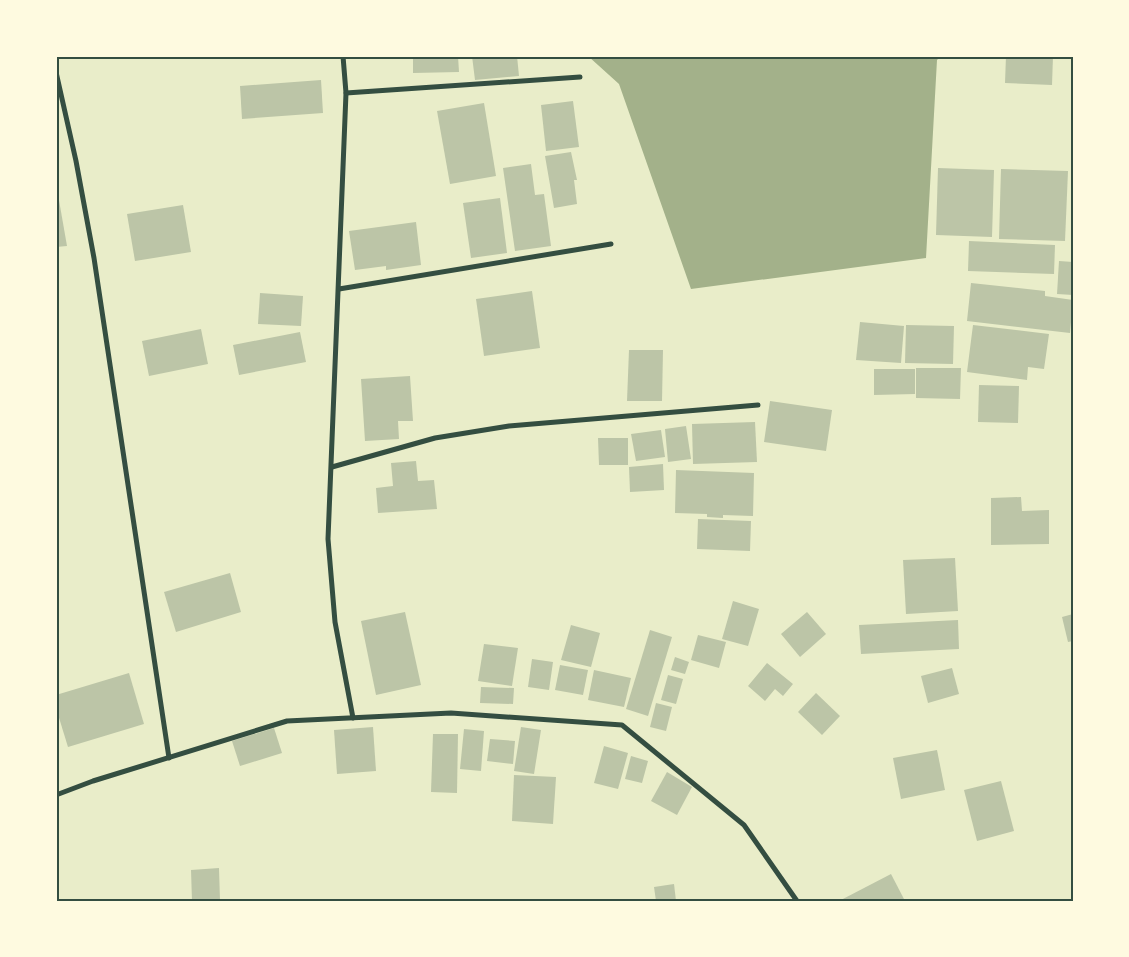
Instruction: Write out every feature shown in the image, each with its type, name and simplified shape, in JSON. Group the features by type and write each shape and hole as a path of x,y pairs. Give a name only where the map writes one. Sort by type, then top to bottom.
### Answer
{"street":[{"path":"343,56 346,93 329,548 335,622 353,718"},
{"path":"56,72 76,161 94,258 169,758"},
{"path":"346,93 580,77"},
{"path":"339,289 611,244"},
{"path":"332,467 435,438 509,426 758,405"},
{"path":"56,795 93,781 287,721 451,713 622,725 744,824 797,901"}],"shaded area":[{"path":"588,56 941,56 937,60 926,258 691,289 619,84"}],"building":[{"path":"413,56 458,56 459,72 413,73"},
{"path":"472,56 517,56 519,76 475,80"},
{"path":"1006,56 1053,56 1052,85 1005,83"},
{"path":"321,80 323,113 242,119 240,86"},
{"path":"573,101 579,147 546,151 541,105"},
{"path":"484,103 496,176 450,184 437,111"},
{"path":"571,152 577,180 574,180 577,204 554,208 545,156"},
{"path":"531,164 535,195 544,194 551,246 515,251 503,168"},
{"path":"938,168 994,170 992,237 936,235"},
{"path":"1001,169 1068,171 1065,241 999,239"},
{"path":"56,183 67,246 56,247"},
{"path":"500,198 507,253 471,258 463,203"},
{"path":"183,205 191,252 135,261 127,214"},
{"path":"416,222 421,265 386,270 386,266 355,270 349,231"},
{"path":"969,241 1055,245 1054,274 968,271"},
{"path":"1059,261 1073,262 1073,295 1057,294"},
{"path":"971,283 1045,291 1045,296 1073,300 1070,333 967,321"},
{"path":"532,291 540,348 484,356 476,299"},
{"path":"260,293 303,296 301,326 258,324"},
{"path":"860,322 904,326 901,363 856,360"},
{"path":"906,325 954,326 953,364 905,363"},
{"path":"973,325 1049,334 1044,369 1028,367 1027,380 967,372"},
{"path":"201,329 208,364 149,376 142,341"},
{"path":"300,332 306,362 239,375 233,345"},
{"path":"629,350 663,350 662,401 627,401"},
{"path":"916,368 961,368 960,399 916,398"},
{"path":"874,369 915,369 915,394 874,395"},
{"path":"410,376 413,421 398,421 399,439 365,441 361,379"},
{"path":"979,385 1019,386 1018,423 978,422"},
{"path":"770,401 832,410 826,451 764,442"},
{"path":"755,422 757,462 693,464 692,424"},
{"path":"686,426 691,459 668,462 665,429"},
{"path":"661,430 665,457 636,461 631,434"},
{"path":"598,438 628,438 628,465 599,465"},
{"path":"416,461 418,481 434,480 437,509 378,513 376,488 393,486 391,463"},
{"path":"663,464 664,490 630,492 629,467"},
{"path":"676,470 754,473 753,516 723,515 723,518 707,517 707,514 675,513"},
{"path":"1021,497 1022,511 1049,510 1049,544 991,545 991,498"},
{"path":"698,519 751,521 750,551 697,549"},
{"path":"955,558 958,611 906,614 903,560"},
{"path":"230,573 241,612 176,632 164,592"},
{"path":"733,601 759,609 748,646 722,639"},
{"path":"405,612 421,685 376,695 361,621"},
{"path":"807,612 826,634 800,657 781,634"},
{"path":"1073,614 1073,641 1068,642 1062,617"},
{"path":"958,620 959,649 861,654 859,625"},
{"path":"571,625 600,633 591,667 561,660"},
{"path":"650,630 672,637 648,716 626,709"},
{"path":"698,635 726,642 719,668 691,660"},
{"path":"484,644 518,648 512,686 478,681"},
{"path":"675,657 689,662 685,674 671,670"},
{"path":"532,659 553,662 549,690 528,687"},
{"path":"767,663 793,684 783,696 775,689 765,701 748,686"},
{"path":"560,665 588,670 583,695 555,690"},
{"path":"952,668 959,694 928,703 921,676"},
{"path":"594,670 631,678 624,707 588,700"},
{"path":"129,673 144,724 68,747 56,708 56,695"},
{"path":"668,675 683,679 676,704 661,700"},
{"path":"481,687 514,688 513,704 480,703"},
{"path":"816,693 840,716 822,735 798,712"},
{"path":"656,703 672,707 666,731 650,727"},
{"path":"373,727 376,771 337,774 334,730"},
{"path":"521,727 541,730 534,774 514,771"},
{"path":"274,728 282,753 240,766 232,741"},
{"path":"464,729 484,731 481,771 460,769"},
{"path":"433,734 458,734 457,793 431,792"},
{"path":"490,739 515,741 513,764 487,761"},
{"path":"604,746 628,753 618,789 594,783"},
{"path":"937,750 945,790 901,799 893,758"},
{"path":"631,756 648,761 642,783 625,779"},
{"path":"667,772 692,787 677,815 651,801"},
{"path":"514,775 556,777 553,824 512,821"},
{"path":"1001,781 1014,831 977,841 964,790"},
{"path":"219,868 220,901 192,901 191,870"},
{"path":"891,874 905,901 839,901"},
{"path":"674,884 676,901 656,901 654,887"}]}
